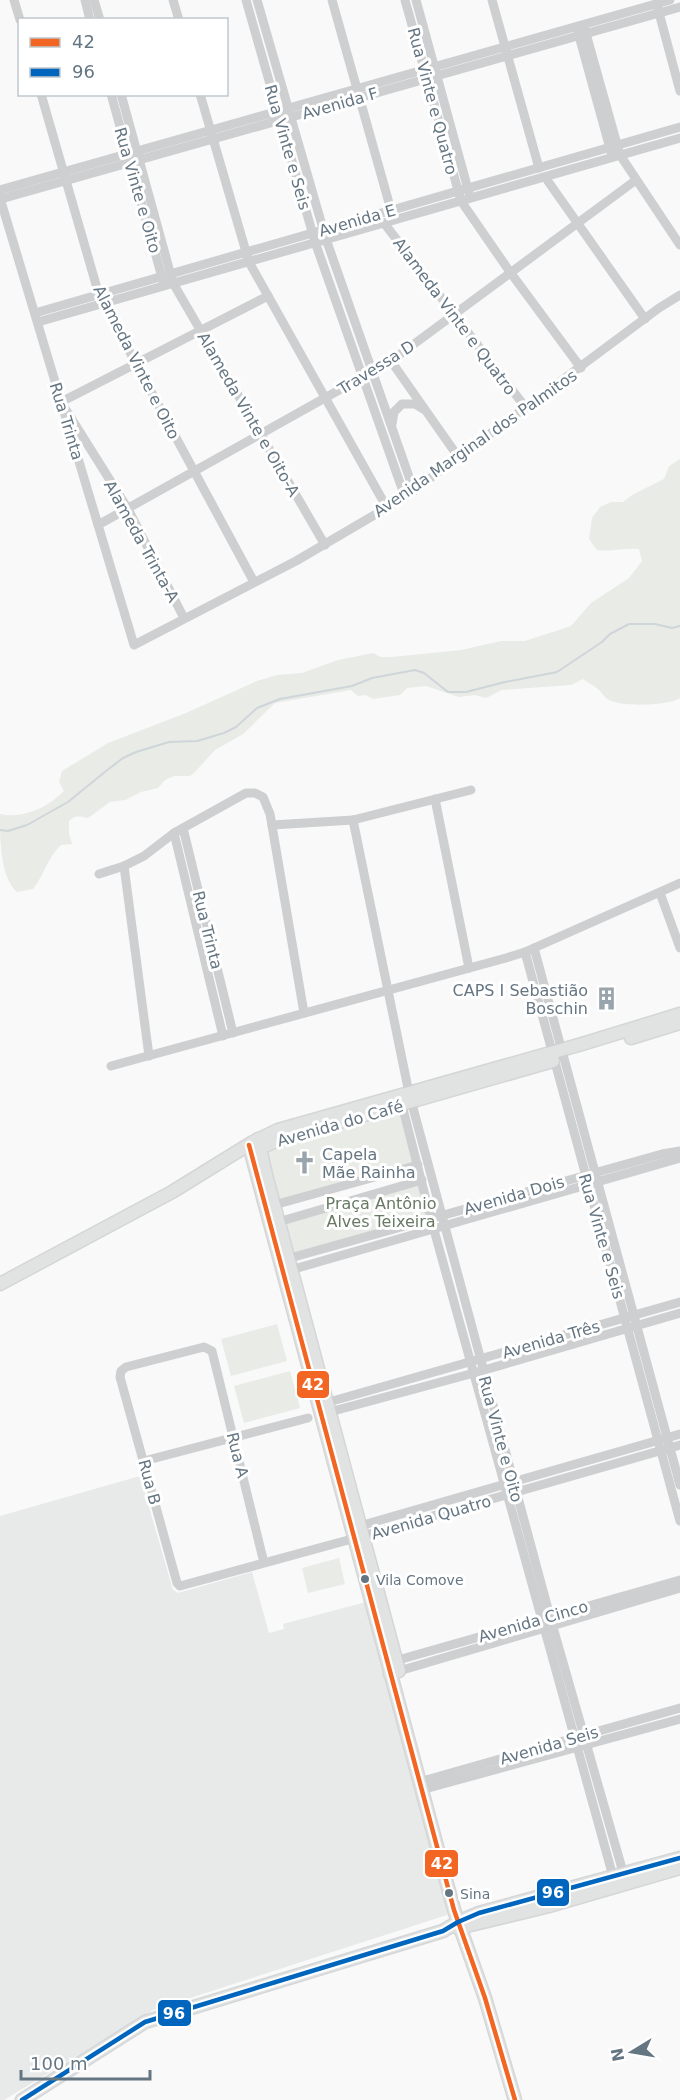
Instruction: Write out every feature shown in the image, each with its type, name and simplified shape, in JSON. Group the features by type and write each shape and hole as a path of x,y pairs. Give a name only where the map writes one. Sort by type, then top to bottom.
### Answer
{"street":[{"path":"14,0 19,18"},
{"path":"85,0 90,18"},
{"path":"94,0 99,18"},
{"path":"173,0 178,18"},
{"name":"Rua Vinte e Seis","path":"246,0 324,234 405,497"},
{"name":"Rua Vinte e Seis","path":"257,0 314,237 414,491"},
{"path":"332,0 391,210"},
{"name":"Rua Vinte e Quatro","path":"405,0 431,73"},
{"name":"Rua Vinte e Quatro","path":"416,0 431,73 464,195 510,272 581,368"},
{"path":"492,0 539,168"},
{"name":"Avenida F","path":"658,8 670,0"},
{"name":"Avenida F","path":"0,198 65,176 658,8 680,7"},
{"path":"658,8 680,91"},
{"path":"581,30 615,151 680,244"},
{"name":"Alameda Vinte e Oito","path":"42,96 101,299 254,582"},
{"name":"Rua Vinte e Oito","path":"112,96 133,157 168,280"},
{"name":"Rua Vinte e Oito","path":"121,96 133,157"},
{"path":"201,96 247,257 387,508"},
{"name":"Avenida E","path":"36,318 324,234 391,210 545,177 680,127"},
{"name":"Avenida E","path":"324,234 384,223 539,168 680,138"},
{"name":"Avenida F","path":"0,190 65,176"},
{"path":"545,177 645,319"},
{"name":"Travessa D","path":"98,525 391,361 636,180"},
{"name":"Rua Trinta","path":"0,198 134,645"},
{"name":"Alameda Vinte e Quatro","path":"384,223 526,408"},
{"name":"Alameda Vinte e Oito-A","path":"168,280 200,330 325,545"},
{"name":"Avenida Marginal dos Palmitos","path":"134,645 325,545 405,497 680,295"},
{"path":"61,402 268,296"},
{"path":"391,361 459,458"},
{"name":"Alameda Trinta-A","path":"61,402 128,509 184,618"},
{"path":"396,441 392,418 396,408 410,403 419,406 427,413"},
{"path":"272,825 353,820 471,790"},
{"path":"99,874 124,866 148,854 179,830 243,795 258,794 265,800 272,825 304,1013"},
{"path":"435,799 469,968"},
{"name":"Rua Vinte e Oito","path":"353,820 388,990 418,1165 436,1217"},
{"name":"Rua Trinta","path":"179,830 228,1034"},
{"path":"124,866 149,1056"},
{"path":"111,1066 530,950 680,883"},
{"path":"660,893 680,948"},
{"name":"Rua Vinte e Seis","path":"530,950 590,1181 680,1485"},
{"name":"Avenida do Café","path":"559,1055 680,1014"},
{"name":"Avenida do Café","path":"0,1284 255,1146 406,1099 680,1023"},
{"name":"Rua Vinte e Seis","path":"559,1055 595,1172 590,1181"},
{"name":"Rua Vinte e Oito","path":"406,1099 546,1622 620,1881"},
{"path":"255,1146 274,1205 285,1266"},
{"path":"255,1146 393,1667 420,1786 456,1926 485,1998 515,2100"},
{"path":"595,1172 680,1151"},
{"name":"Avenida Dois","path":"285,1266 436,1217 680,1158"},
{"path":"274,1205 418,1165"},
{"path":"278,1222 422,1180"},
{"name":"Avenida Dois","path":"285,1266 439,1228 590,1181"},
{"name":"Avenida Três","path":"324,1409 475,1361 680,1302"},
{"name":"Avenida Três","path":"324,1409 478,1372 680,1313"},
{"name":"Rua B","path":"180,1586 177,1583 120,1377 121,1371 126,1368 204,1347 208,1348"},
{"name":"Rua A","path":"208,1348 212,1351 264,1563"},
{"path":"144,1461 308,1418"},
{"name":"Avenida Quatro","path":"180,1586 264,1563 357,1532 667,1445 680,1434"},
{"name":"Rua Vinte e Seis","path":"667,1445 680,1521"},
{"name":"Avenida Cinco","path":"393,1667 680,1580"},
{"name":"Avenida Cinco","path":"546,1622 680,1588"},
{"name":"Avenida Seis","path":"580,1742 680,1708"},
{"name":"Avenida Seis","path":"420,1786 580,1742 680,1719"},
{"path":"620,1881 680,1858"},
{"path":"22,2100 144,2022 456,1926 479,1914 680,1868"}],"shaded area":[{"path":"140,1476 173,1590 178,1593 252,1572 269,1633 284,1629 283,1624 370,1601 421,1790 447,1915 153,2010 4,2100 0,2100 0,1516"}],"green space":[{"path":"680,459 680,698 666,703 624,704 608,699 583,679 571,685 502,690 486,698 475,695 459,697 426,686 407,688 400,695 373,699 366,695 358,696 351,690 275,703 243,734 215,750 190,776 174,776 165,780 158,788 141,792 125,800 110,802 88,818 78,816 71,819 69,834 72,844 61,845 33,889 17,892 11,885 2,857 0,814 26,813 50,802 64,791 59,782 62,771 108,743 186,713 257,681 277,675 302,673 338,660 373,653 381,657 392,657 461,650 501,641 525,641 571,626 591,603 629,578 642,561 639,549 597,550 589,539 592,518 600,507 611,502 623,502 664,479 669,466"},
{"name":"Praça Antônio Alves Teixeira","path":"402,1105 418,1165 274,1205 260,1148"},
{"name":"Praça Antônio Alves Teixeira","path":"422,1180 431,1219 288,1259 278,1222"},
{"path":"277,1324 287,1361 231,1376 221,1339"},
{"path":"290,1371 300,1408 244,1423 234,1386"},
{"path":"339,1558 345,1584 308,1593 302,1568"}],"waterway":[{"path":"0,830 8,831 27,825 68,802 123,758 169,742 197,741 224,733 236,727 257,708 280,699 352,686 372,678 415,670 424,673 448,692 466,692 557,672 602,642 610,634 629,624 655,624 672,628 680,626"}],"transit line":[{"name":"42","path":"249,1145 454,1910 485,1998 515,2100"},
{"name":"96","path":"22,2100 145,2022 443,1931 479,1913 680,1858"}],"place":[{"name":"CAPS I Sebastião Boschin","path":"606,999"},
{"name":"Capela Mãe Rainha","path":"304,1163"},
{"name":"Vila Comove","path":"365,1579"},
{"name":"Sina","path":"449,1893"}]}
